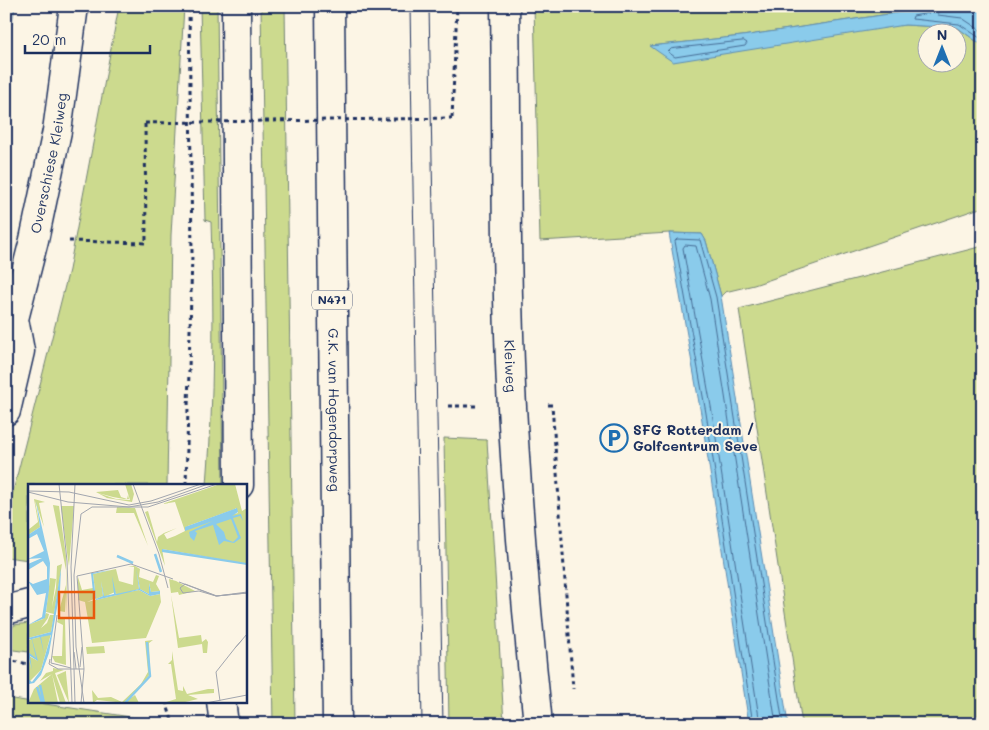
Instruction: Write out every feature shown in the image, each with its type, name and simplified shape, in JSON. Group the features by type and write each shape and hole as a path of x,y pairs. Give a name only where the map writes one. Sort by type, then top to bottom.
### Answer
{"main road":[{"name":"Overschiese Kleiweg","path":"6,411 20,351 10,323 34,240 57,131 74,6"},
{"path":"236,6 239,484"},
{"name":"G.K. van Hogendorpweg","path":"330,6 337,724"},
{"name":"Kleiweg","path":"505,6 508,269 512,406 522,562 538,724"},
{"path":"6,610 28,604"},
{"path":"221,702 224,724"},
{"path":"241,702 241,724"}],"path":[{"path":"186,484 192,254 190,6"},
{"path":"34,240 146,243 145,123 452,118 457,6"},
{"path":"552,405 574,694"},
{"path":"6,660 28,664"},
{"path":"166,702 173,724"}],"green space":[{"path":"119,6 184,6 171,235 167,484 28,484 28,560 6,557 6,519 69,270"},
{"path":"200,6 217,6 223,484 207,484 213,354 213,288 211,222 205,220"},
{"path":"261,6 285,6 295,724 273,724"},
{"path":"534,6 942,6 742,36 651,46 916,26 916,72 966,72 966,34 983,46 983,207 754,285 725,292 721,296 706,241 702,234 669,233 540,241"},
{"path":"983,246 983,724 802,724 739,309"},
{"path":"444,438 487,440 504,724 449,724"},
{"path":"28,623 28,652 6,649 6,640 14,625"},
{"path":"6,698 137,718 140,724 6,724"}],"water":[{"path":"6,6 15,6 6,56"},
{"path":"942,6 983,6 983,46 966,34 966,22 916,22 916,26 905,25 673,62 650,46 742,36"},
{"path":"669,233 702,234 706,241 721,296 788,724 749,724 701,414"}],"tram line":[{"path":"410,6 422,724"},
{"path":"429,6 443,724"}],"place":[{"name":"SFG Rotterdam / Golfcentrum Seve","path":"614,438"}]}
